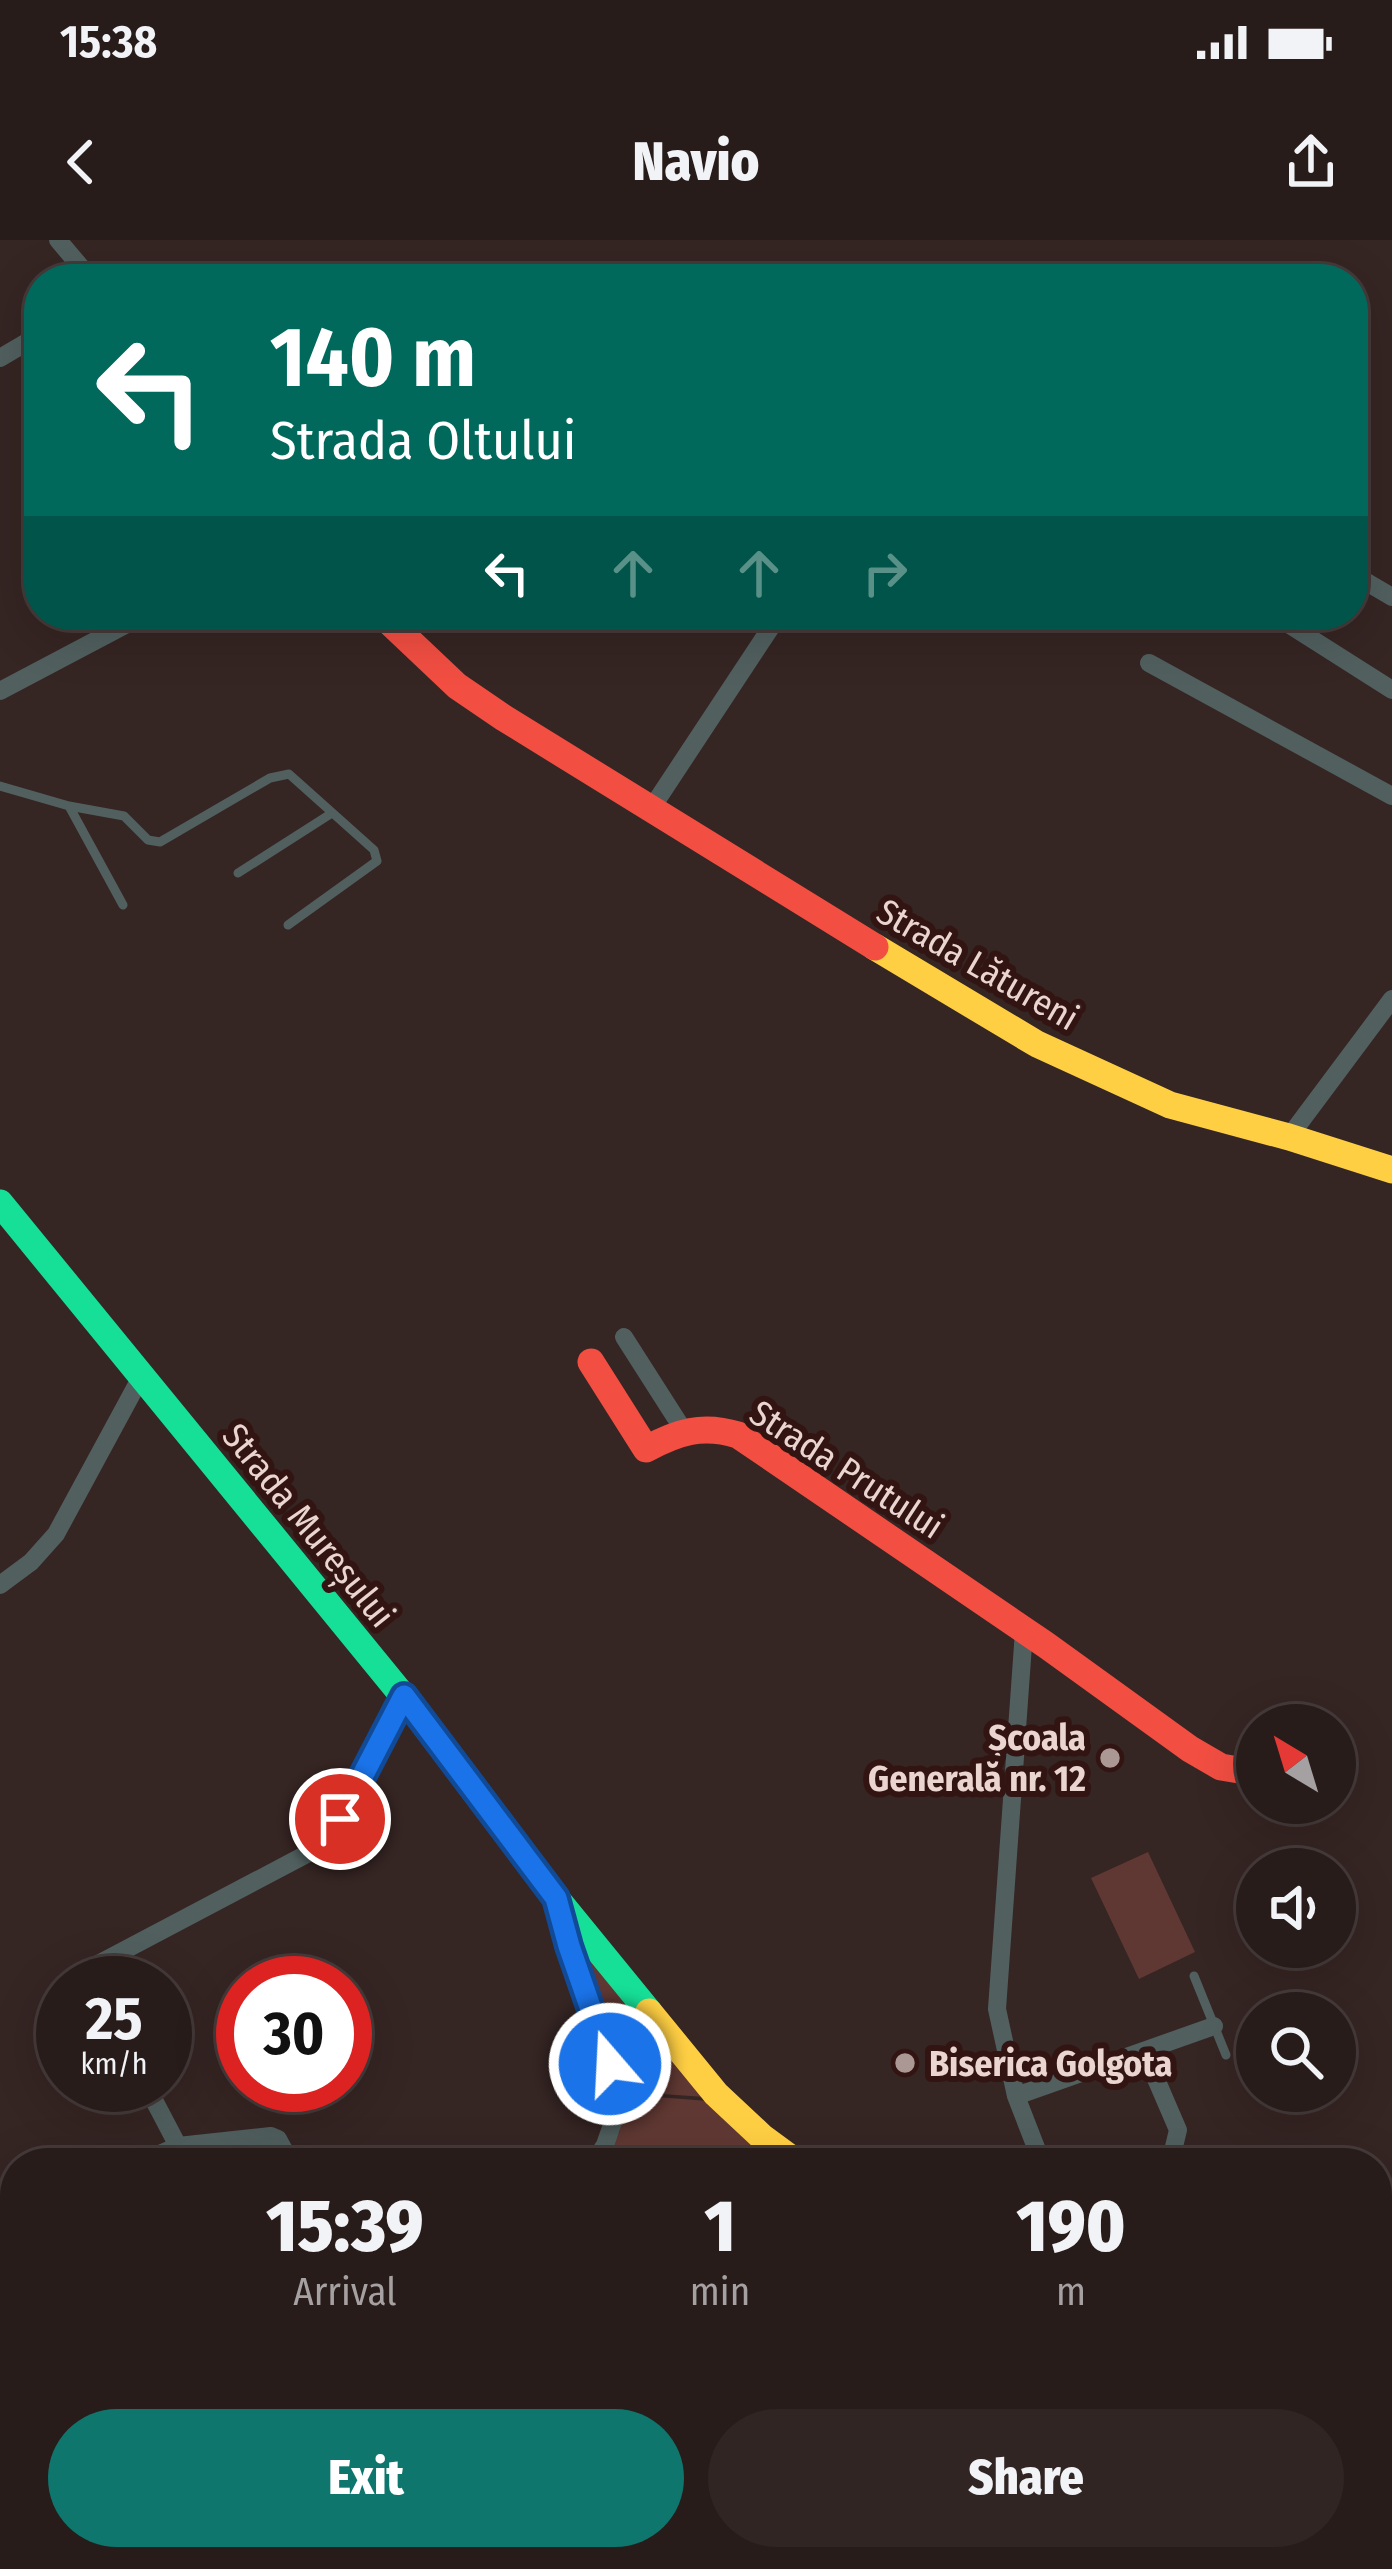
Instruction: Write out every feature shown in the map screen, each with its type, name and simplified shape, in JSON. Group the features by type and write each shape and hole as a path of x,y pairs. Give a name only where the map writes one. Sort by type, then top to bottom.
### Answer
{"street":[{"path":"58,240 78,264"},
{"path":"0,691 116,630"},
{"name":"Strada Lătureni","path":"398,630 457,686 504,718 1037,1044 1170,1105 1392,1169"},
{"path":"651,809 769,630"},
{"path":"1298,630 1392,690"},
{"path":"1149,663 1392,796"},
{"path":"1288,1137 1392,999"},
{"name":"Strada Mureșului","path":"0,1203 404,1696 556,1898 716,2094 778,2148"},
{"path":"624,1337 684,1431"},
{"name":"Strada Prutului","path":"591,1362 646,1448 702,1426 738,1435 1205,1759 1236,1770"},
{"path":"0,1585 31,1562 56,1534 141,1377"},
{"path":"1024,1631 997,1991 999,2026 1016,2096 1036,2148"},
{"path":"113,1956 320,1847 340,1819 404,1696"},
{"name":"Strada Mureșului","path":"556,1898 614,2081 614,2119 603,2148"},
{"path":"1016,2096 1214,2026"},
{"path":"1144,2051 1178,2130 1174,2148"},
{"path":"160,2112 178,2146"},
{"path":"174,2148 272,2136 283,2148"}],"lane":[{"path":"0,786 68,806 124,815 148,841 160,842 270,778 289,775 374,850 377,861 288,925"},
{"path":"68,806 123,905"},
{"path":"238,873 332,813"},
{"path":"1193,1976 1226,2055"}],"shaded area":[{"path":"1148,1852 1195,1952 1139,1979 1091,1878"},
{"path":"578,1943 705,2097 619,2091"},
{"path":"619,2094 708,2101 754,2148 612,2148 620,2130"}],"traffic: fast":[{"path":"0,1203 403,1696 649,2012"}],"traffic: slow":[{"path":"875,947 1037,1044 1170,1105 1392,1170"},
{"path":"649,2012 716,2094 777,2148"}],"traffic: jam":[{"path":"398,630 457,686 504,718 875,947"},
{"path":"591,1362 646,1449 690,1432 738,1435 1190,1749 1221,1767 1236,1770"}],"place":[{"name":"Școala Generală nr. 12","path":"1110,1758"},
{"name":"Biserica Golgota","path":"905,2063"}],"route":[{"path":"340,1819 404,1696 556,1898 610,2064"}]}
